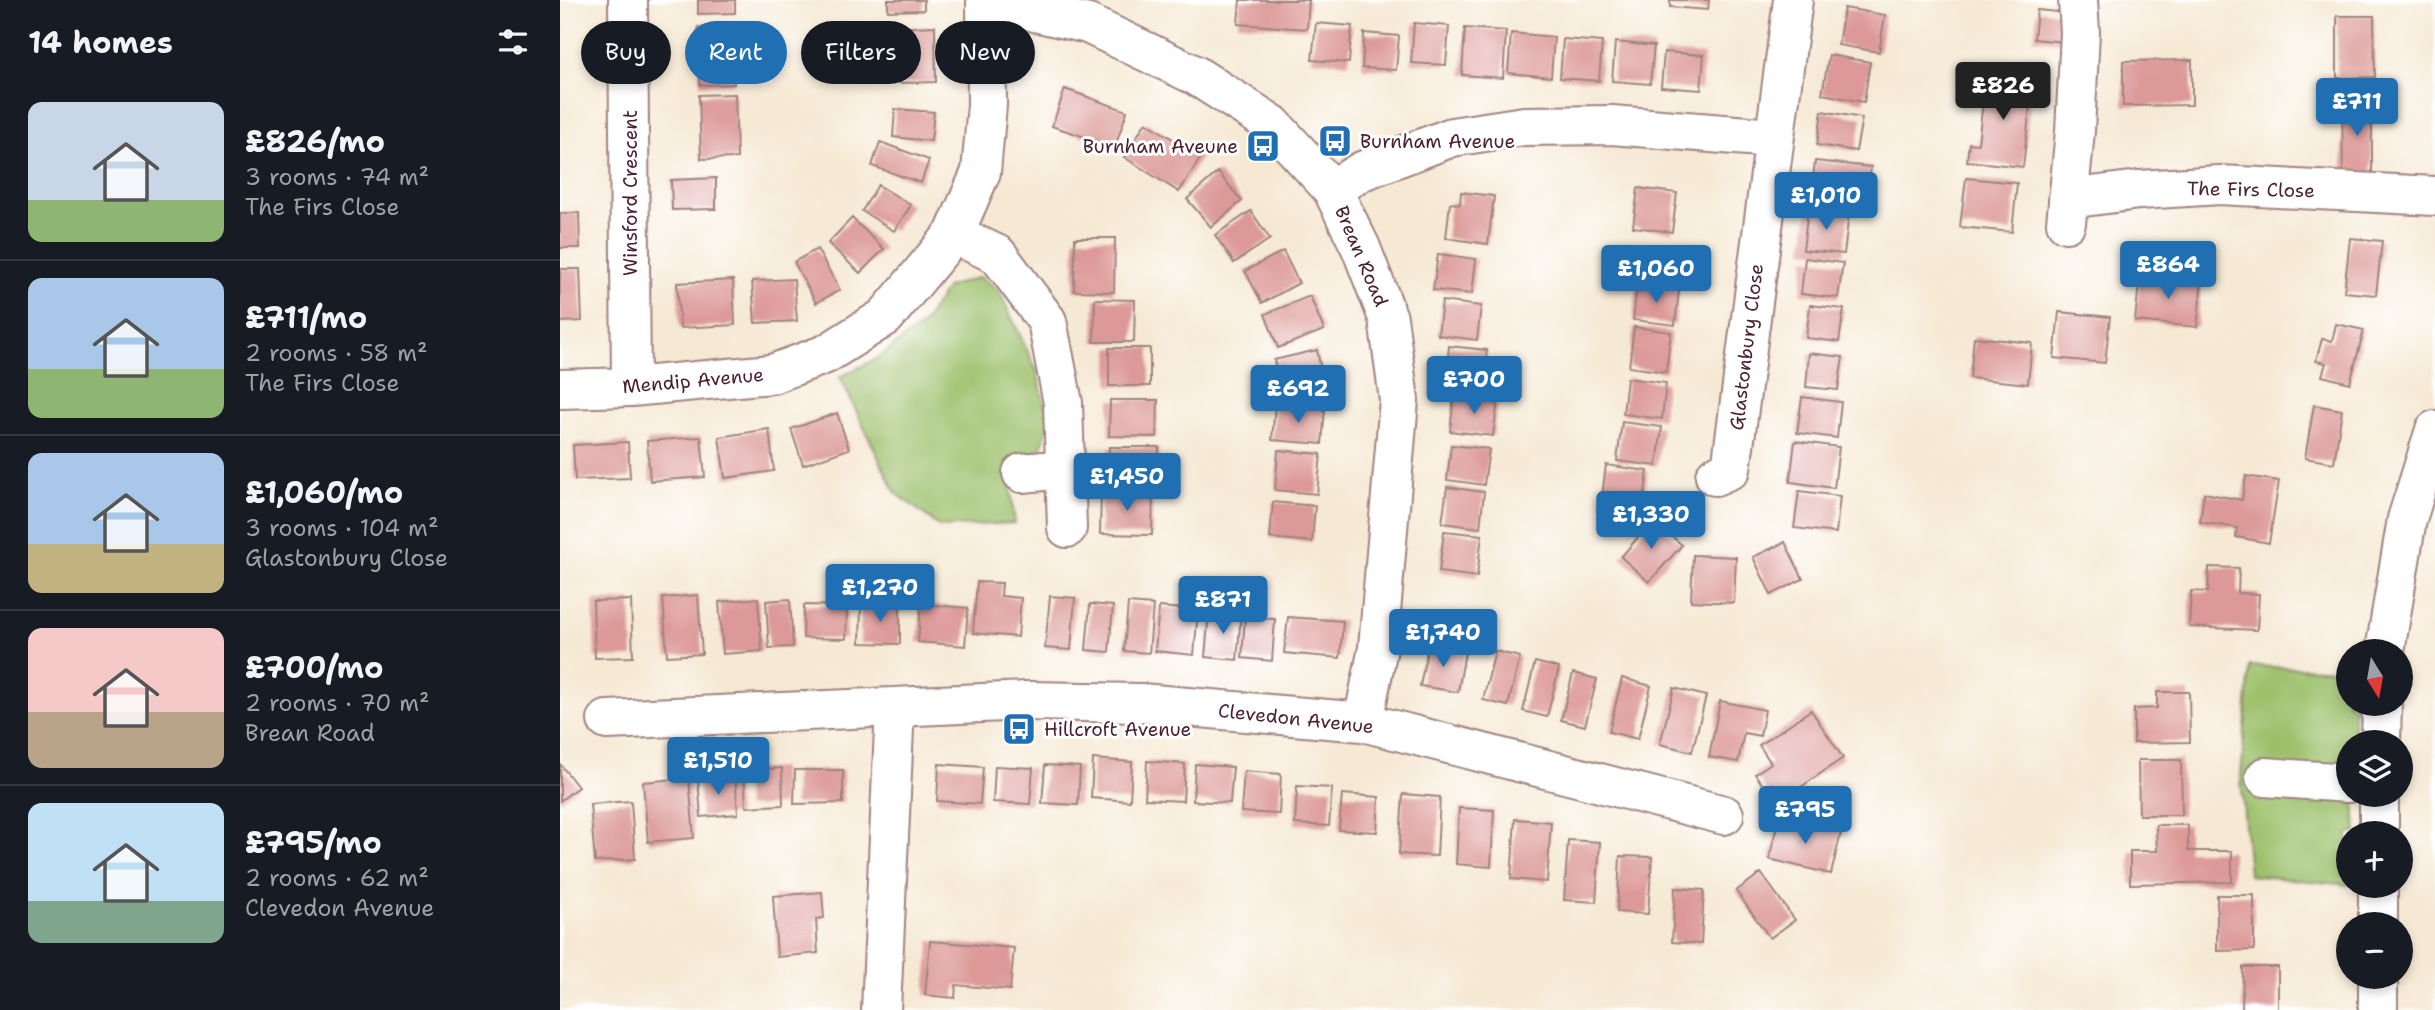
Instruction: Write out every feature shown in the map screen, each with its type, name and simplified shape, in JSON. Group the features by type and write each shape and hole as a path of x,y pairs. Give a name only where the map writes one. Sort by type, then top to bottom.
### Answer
{"street":[{"name":"Winsford Crescent","path":"628,0 631,387"},
{"name":"Mendip Avenue","path":"560,389 631,387 772,374 826,354 885,317 954,234 981,172 987,105 986,0"},
{"name":"Brean Road","path":"986,0 1088,24 1195,75 1272,124 1332,189 1361,248 1388,318 1399,400 1378,648 1363,722"},
{"name":"Glastonbury Close","path":"1715,476 1731,469 1793,0"},
{"name":"The Firs Close","path":"2078,0 2080,32 2075,131 2067,212 2138,190 2220,185 2435,196"},
{"path":"1332,189 1362,171 1452,137 1524,126 1612,125 1773,138"},
{"path":"954,234 998,255 1047,321 1063,403 1067,528"},
{"path":"2387,639 2407,519 2435,430"},
{"path":"1022,472 1066,469"},
{"name":"Clevedon Avenue","path":"607,720 1028,701 1141,703 1363,722 1724,815"},
{"path":"881,1010 895,707"},
{"path":"2265,777 2336,782"},
{"path":"2378,989 2378,1010"}],"green space":[{"path":"980,277 998,289 1037,371 1049,422 1040,453 1007,461 1015,523 940,527 895,492 840,377 878,358 923,324 947,287"},
{"path":"2250,666 2336,670 2336,716 2354,716 2354,730 2336,730 2336,807 2355,807 2355,821 2336,821 2336,884 2249,875 2241,777"}],"building":[{"path":"698,0 735,0 735,13 698,14"},
{"path":"888,0 924,0 924,10 888,11"},
{"path":"1240,0 1309,0 1307,29 1238,24"},
{"path":"1670,0 1709,0 1708,10 1670,7"},
{"path":"1844,8 1885,15 1879,52 1838,45"},
{"path":"2037,10 2068,13 2065,42 2034,39"},
{"path":"2337,16 2374,16 2375,77 2337,78"},
{"path":"1316,23 1352,26 1349,63 1312,60"},
{"path":"1414,23 1449,26 1446,65 1411,63"},
{"path":"935,26 935,82 921,82 921,27"},
{"path":"1465,28 1506,31 1503,78 1462,75"},
{"path":"1364,33 1399,36 1396,70 1362,68"},
{"path":"1511,33 1554,37 1551,77 1508,73"},
{"path":"1563,39 1602,42 1599,81 1560,78"},
{"path":"1615,42 1654,46 1650,84 1612,81"},
{"path":"1664,52 1704,55 1701,90 1661,87"},
{"path":"1829,55 1870,62 1864,102 1822,94"},
{"path":"2192,60 2192,105 2123,106 2123,61"},
{"path":"1986,76 2033,80 2023,167 1967,161 1969,143 1978,144"},
{"path":"1065,89 1127,111 1115,147 1052,126"},
{"path":"735,94 737,158 701,159 699,95"},
{"path":"2342,103 2372,103 2372,174 2343,174"},
{"path":"895,109 934,112 931,141 893,137"},
{"path":"1822,111 1862,118 1856,151 1817,145"},
{"path":"1146,122 1201,157 1179,192 1124,157"},
{"path":"880,142 929,160 921,183 872,166"},
{"path":"1815,161 1871,167 1865,211 1810,204"},
{"path":"1218,172 1242,201 1211,227 1187,199"},
{"path":"716,178 716,209 672,210 671,180"},
{"path":"1966,178 2017,183 2012,232 1960,227"},
{"path":"878,185 911,205 894,231 862,211"},
{"path":"1638,188 1677,193 1672,232 1633,227"},
{"path":"1461,192 1494,196 1488,244 1446,238 1450,203 1460,204"},
{"path":"1808,209 1849,213 1844,254 1803,250"},
{"path":"1251,211 1270,239 1234,263 1215,235"},
{"path":"560,213 579,213 580,248 560,248"},
{"path":"852,218 884,249 860,273 828,243"},
{"path":"1075,238 1115,238 1114,292 1074,291"},
{"path":"2350,238 2382,241 2376,295 2344,292"},
{"path":"1644,245 1686,250 1682,282 1639,277"},
{"path":"817,249 840,290 816,303 794,262"},
{"path":"1283,251 1299,283 1262,303 1245,271"},
{"path":"1438,254 1476,259 1472,294 1433,290"},
{"path":"1805,258 1843,263 1838,298 1801,294"},
{"path":"560,269 580,269 582,321 560,322"},
{"path":"2140,274 2202,281 2197,327 2135,321"},
{"path":"794,279 797,321 755,323 752,281"},
{"path":"733,280 735,325 680,328 677,283"},
{"path":"1637,286 1679,291 1675,325 1633,320"},
{"path":"1310,296 1324,330 1278,348 1265,314"},
{"path":"1095,299 1135,300 1134,342 1094,342"},
{"path":"1442,301 1481,306 1477,340 1438,335"},
{"path":"1810,305 1844,309 1839,342 1806,338"},
{"path":"2059,312 2110,317 2105,363 2054,358"},
{"path":"2336,324 2364,330 2350,383 2322,376 2326,363 2316,361 2322,339 2332,341"},
{"path":"1634,327 1671,332 1666,372 1629,367"},
{"path":"1974,337 2032,343 2028,384 1970,378"},
{"path":"1449,346 1487,350 1482,390 1445,385"},
{"path":"1109,348 1150,348 1150,386 1109,386"},
{"path":"1317,350 1324,385 1281,394 1274,360"},
{"path":"1809,353 1843,357 1838,390 1806,387"},
{"path":"1627,378 1666,383 1662,419 1623,414"},
{"path":"1454,396 1498,401 1493,436 1450,431"},
{"path":"1802,397 1841,402 1837,438 1797,433"},
{"path":"1110,400 1158,400 1157,437 1109,436"},
{"path":"1275,405 1325,410 1322,444 1272,440"},
{"path":"2314,405 2342,410 2334,463 2305,458"},
{"path":"837,413 849,449 803,465 791,429"},
{"path":"1622,422 1662,427 1657,466 1617,461"},
{"path":"769,429 774,471 725,478 719,437"},
{"path":"701,437 705,477 650,481 647,441"},
{"path":"1795,441 1839,447 1834,488 1790,482"},
{"path":"628,442 630,478 575,480 573,445"},
{"path":"1451,445 1489,449 1484,485 1447,480"},
{"path":"1109,447 1159,447 1159,479 1109,478"},
{"path":"1278,450 1321,454 1317,494 1275,490"},
{"path":"1606,465 1648,471 1643,509 1601,504"},
{"path":"2246,476 2279,481 2269,543 2236,537 2237,528 2200,522 2204,493 2242,500"},
{"path":"1447,487 1484,492 1480,528 1442,523"},
{"path":"1101,491 1153,491 1152,535 1100,534"},
{"path":"1799,491 1840,496 1836,533 1794,528"},
{"path":"1273,502 1315,506 1312,542 1270,538"},
{"path":"1653,520 1682,545 1649,582 1621,557"},
{"path":"1444,531 1482,535 1477,577 1439,572"},
{"path":"1785,542 1803,579 1771,595 1753,557"},
{"path":"1693,555 1736,557 1734,603 1691,601"},
{"path":"2209,567 2239,568 2238,593 2259,594 2257,630 2189,627 2191,591 2208,592"},
{"path":"977,582 1002,583 1001,596 1021,598 1018,637 973,633"},
{"path":"698,595 702,654 667,656 663,598"},
{"path":"1050,596 1075,598 1071,650 1045,648"},
{"path":"758,598 762,651 723,654 719,602"},
{"path":"790,599 793,647 769,648 766,601"},
{"path":"631,600 633,657 595,658 593,601"},
{"path":"1128,603 1153,605 1149,653 1124,651"},
{"path":"861,604 900,605 900,644 860,643"},
{"path":"921,604 968,608 965,646 918,642"},
{"path":"1090,604 1113,606 1109,652 1086,650"},
{"path":"804,605 847,606 846,639 803,638"},
{"path":"1159,607 1198,610 1194,655 1155,651"},
{"path":"1209,612 1241,615 1237,660 1205,657"},
{"path":"1245,617 1275,619 1272,661 1242,658"},
{"path":"1288,617 1343,621 1340,658 1284,653"},
{"path":"1428,646 1465,652 1458,692 1420,686"},
{"path":"1495,651 1520,657 1508,706 1483,700"},
{"path":"1535,662 1559,668 1547,717 1523,711"},
{"path":"1573,673 1597,679 1585,726 1561,720"},
{"path":"1622,678 1651,686 1638,739 1609,732"},
{"path":"1674,688 1706,696 1692,752 1660,744"},
{"path":"2157,692 2189,692 2190,742 2134,743 2134,709 2157,708"},
{"path":"1720,701 1765,710 1760,736 1744,733 1738,762 1709,757"},
{"path":"1811,710 1843,758 1776,804 1755,774 1771,763 1759,745"},
{"path":"1093,759 1132,762 1130,801 1091,798"},
{"path":"2138,760 2181,760 2182,815 2139,815"},
{"path":"1147,761 1185,764 1183,801 1145,799"},
{"path":"560,764 578,787 560,801"},
{"path":"939,764 983,767 980,804 937,801"},
{"path":"1195,764 1233,767 1230,803 1193,801"},
{"path":"1045,765 1080,767 1078,805 1042,803"},
{"path":"995,766 1033,768 1030,804 993,802"},
{"path":"782,768 783,805 746,807 744,770"},
{"path":"795,770 843,770 843,803 794,804"},
{"path":"1244,771 1281,774 1279,814 1241,812"},
{"path":"735,776 738,814 701,817 698,779"},
{"path":"689,778 694,838 648,842 643,782"},
{"path":"1297,786 1332,788 1329,826 1295,824"},
{"path":"1342,794 1379,797 1377,832 1339,830"},
{"path":"1403,794 1440,797 1437,856 1399,854"},
{"path":"631,801 635,859 595,862 590,804"},
{"path":"1459,808 1494,810 1491,867 1456,864"},
{"path":"1779,818 1841,833 1831,874 1769,859"},
{"path":"1515,819 1551,822 1547,882 1511,879"},
{"path":"2156,825 2188,825 2188,851 2232,851 2232,882 2130,884 2130,851 2157,851"},
{"path":"1568,840 1600,842 1596,902 1564,900"},
{"path":"1620,856 1652,857 1648,914 1617,912"},
{"path":"1761,873 1795,920 1770,938 1736,891"},
{"path":"1675,888 1704,890 1701,944 1672,942"},
{"path":"822,892 824,918 816,919 818,953 777,957 773,896"},
{"path":"2217,895 2254,895 2254,950 2217,951"},
{"path":"930,941 1014,948 1010,990 956,985 955,998 925,995"},
{"path":"2243,967 2278,967 2278,1010 2242,1010"}],"place":[{"name":"Burnham Avenue","path":"1335,141"},
{"name":"Burnham Aveune","path":"1263,146"},
{"name":"Hillcroft Avenue","path":"1019,729"}]}
